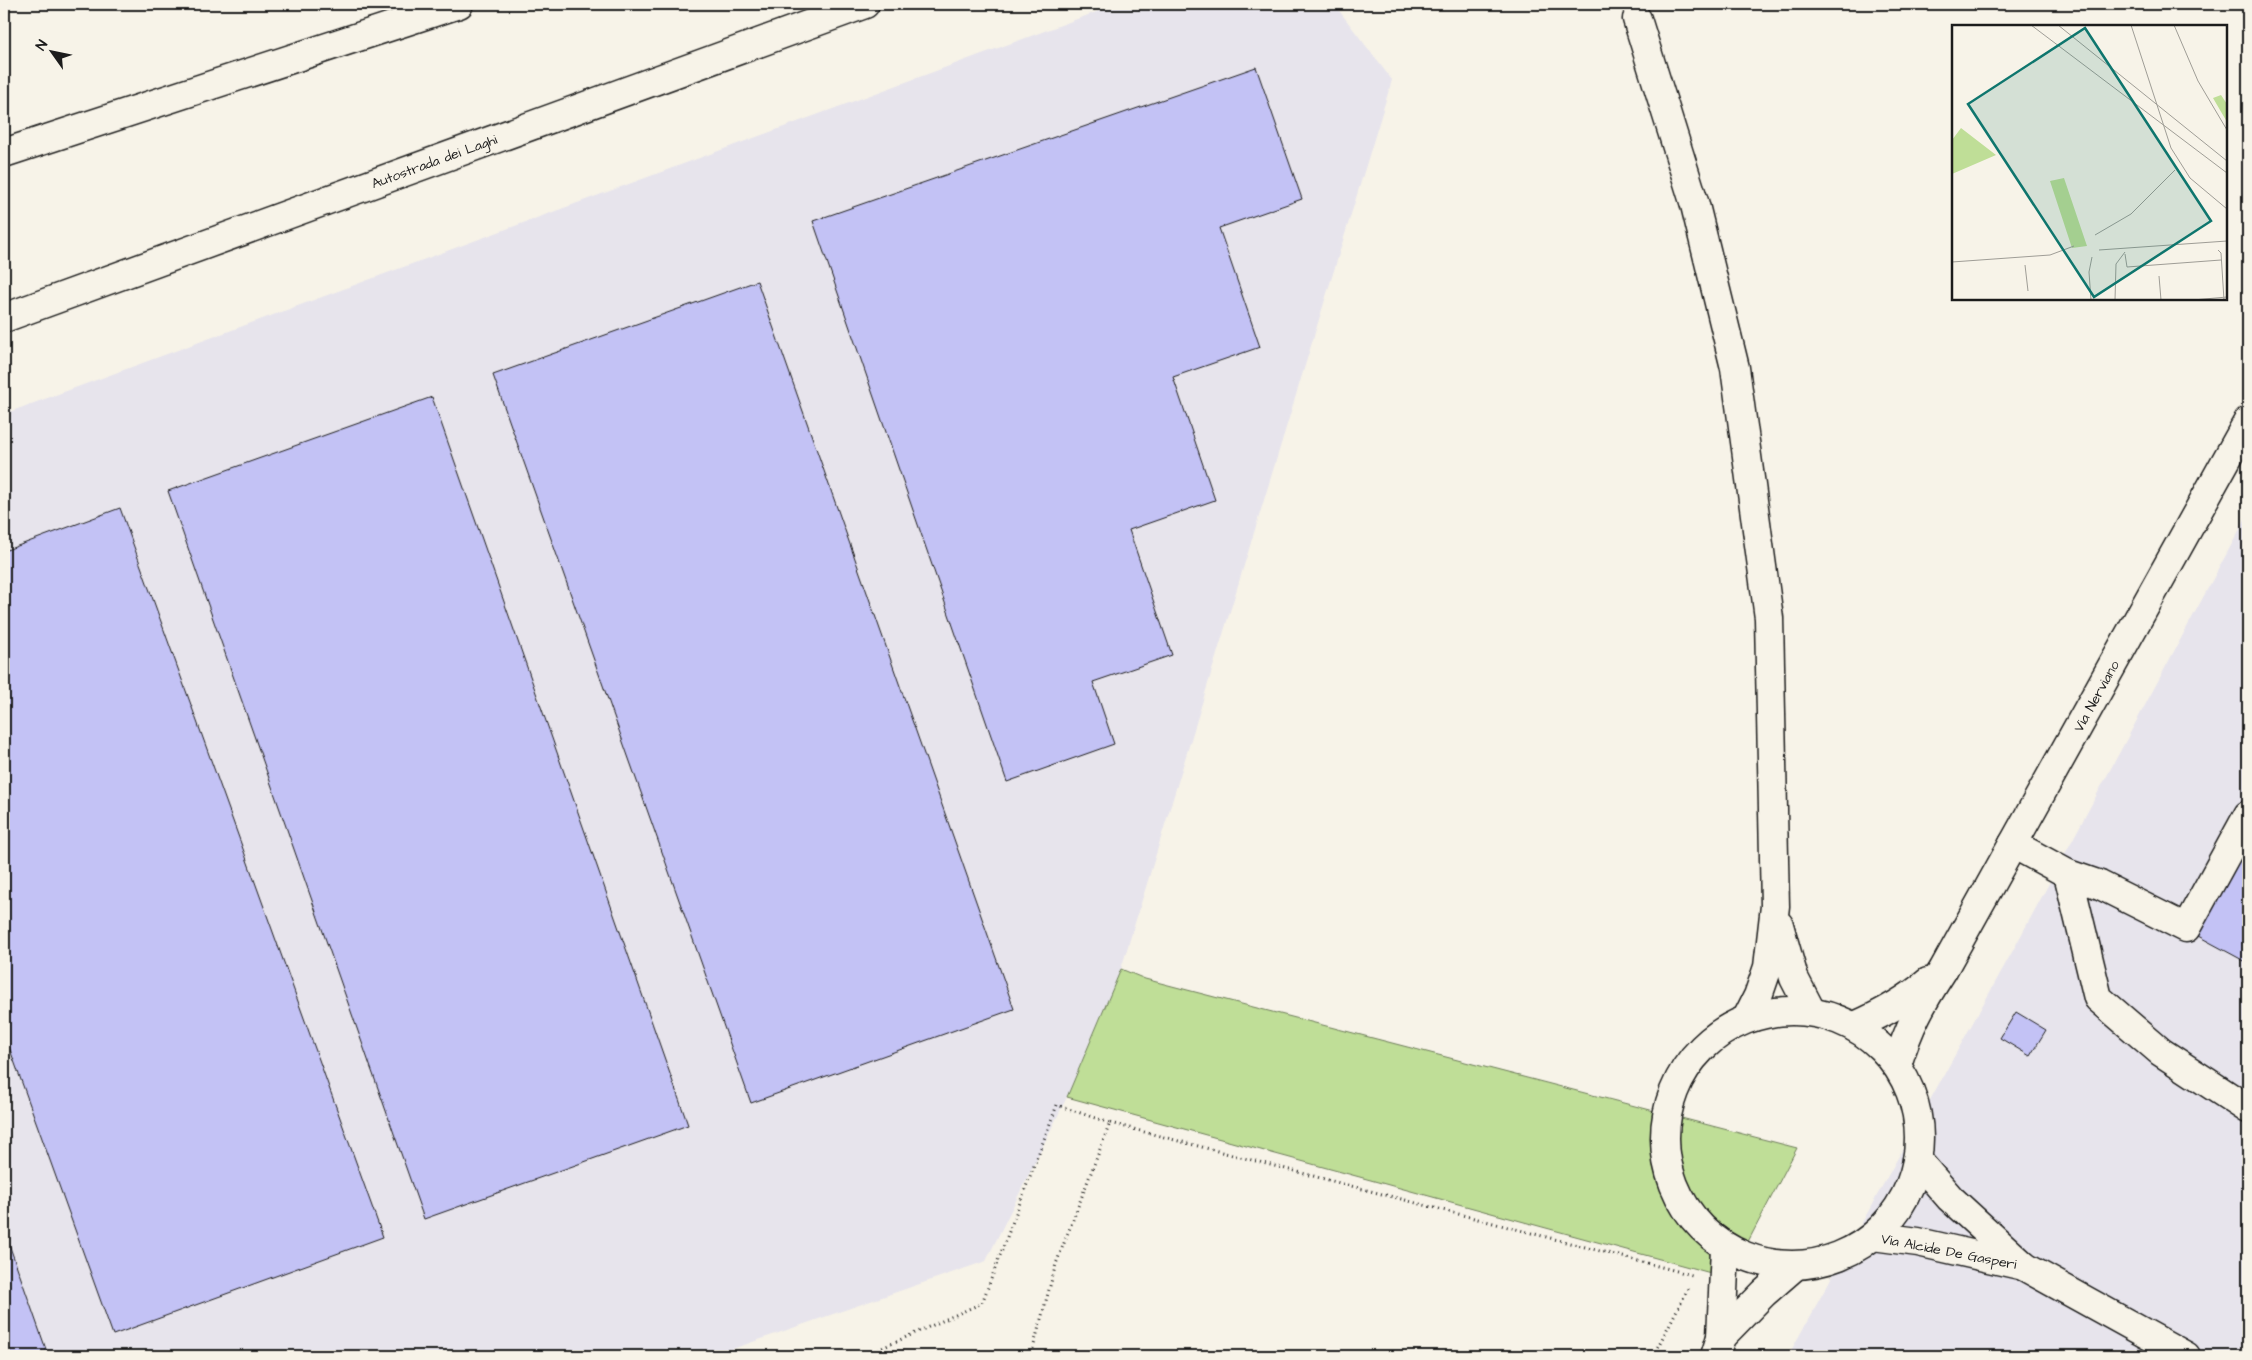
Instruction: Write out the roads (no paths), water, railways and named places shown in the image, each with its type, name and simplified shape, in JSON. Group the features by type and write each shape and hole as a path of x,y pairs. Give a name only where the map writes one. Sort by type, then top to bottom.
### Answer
{"main road":[{"path":"4,153 459,4"},
{"name":"Autostrada dei Laghi","path":"4,318 865,4"},
{"path":"1638,19 1695,205 1735,368 1769,618 1775,906 1768,967 1747,1018"},
{"name":"Via Nerviano","path":"1897,1065 1911,1023 1943,970 2248,421"},
{"path":"2013,844 2068,874 2100,885 2186,928 2248,816"},
{"path":"2068,874 2098,998 2161,1052 2248,1109"},
{"path":"1775,906 1794,978 1811,1012"},
{"name":"Via Nerviano","path":"1855,1026 1884,1013 1912,996 1943,970"},
{"path":"1790,1010 1811,1012 1833,1017 1855,1026 1878,1043 1897,1065 1909,1087 1917,1111 1920,1135 1917,1160 1909,1189 1894,1215 1873,1236 1849,1252 1823,1262 1795,1266 1758,1262 1725,1248 1700,1228 1681,1203 1669,1173 1665,1150 1667,1110 1678,1080 1696,1054 1719,1033 1747,1018 1768,1012 1790,1010"},
{"name":"Via Alcide De Gasperi","path":"1917,1160 1950,1198 2025,1267 2186,1356"},
{"name":"Via Alcide De Gasperi","path":"1873,1236 1918,1242 2025,1267"},
{"path":"1718,1346 1725,1248"},
{"path":"1718,1346 1764,1293 1795,1266"}]}
